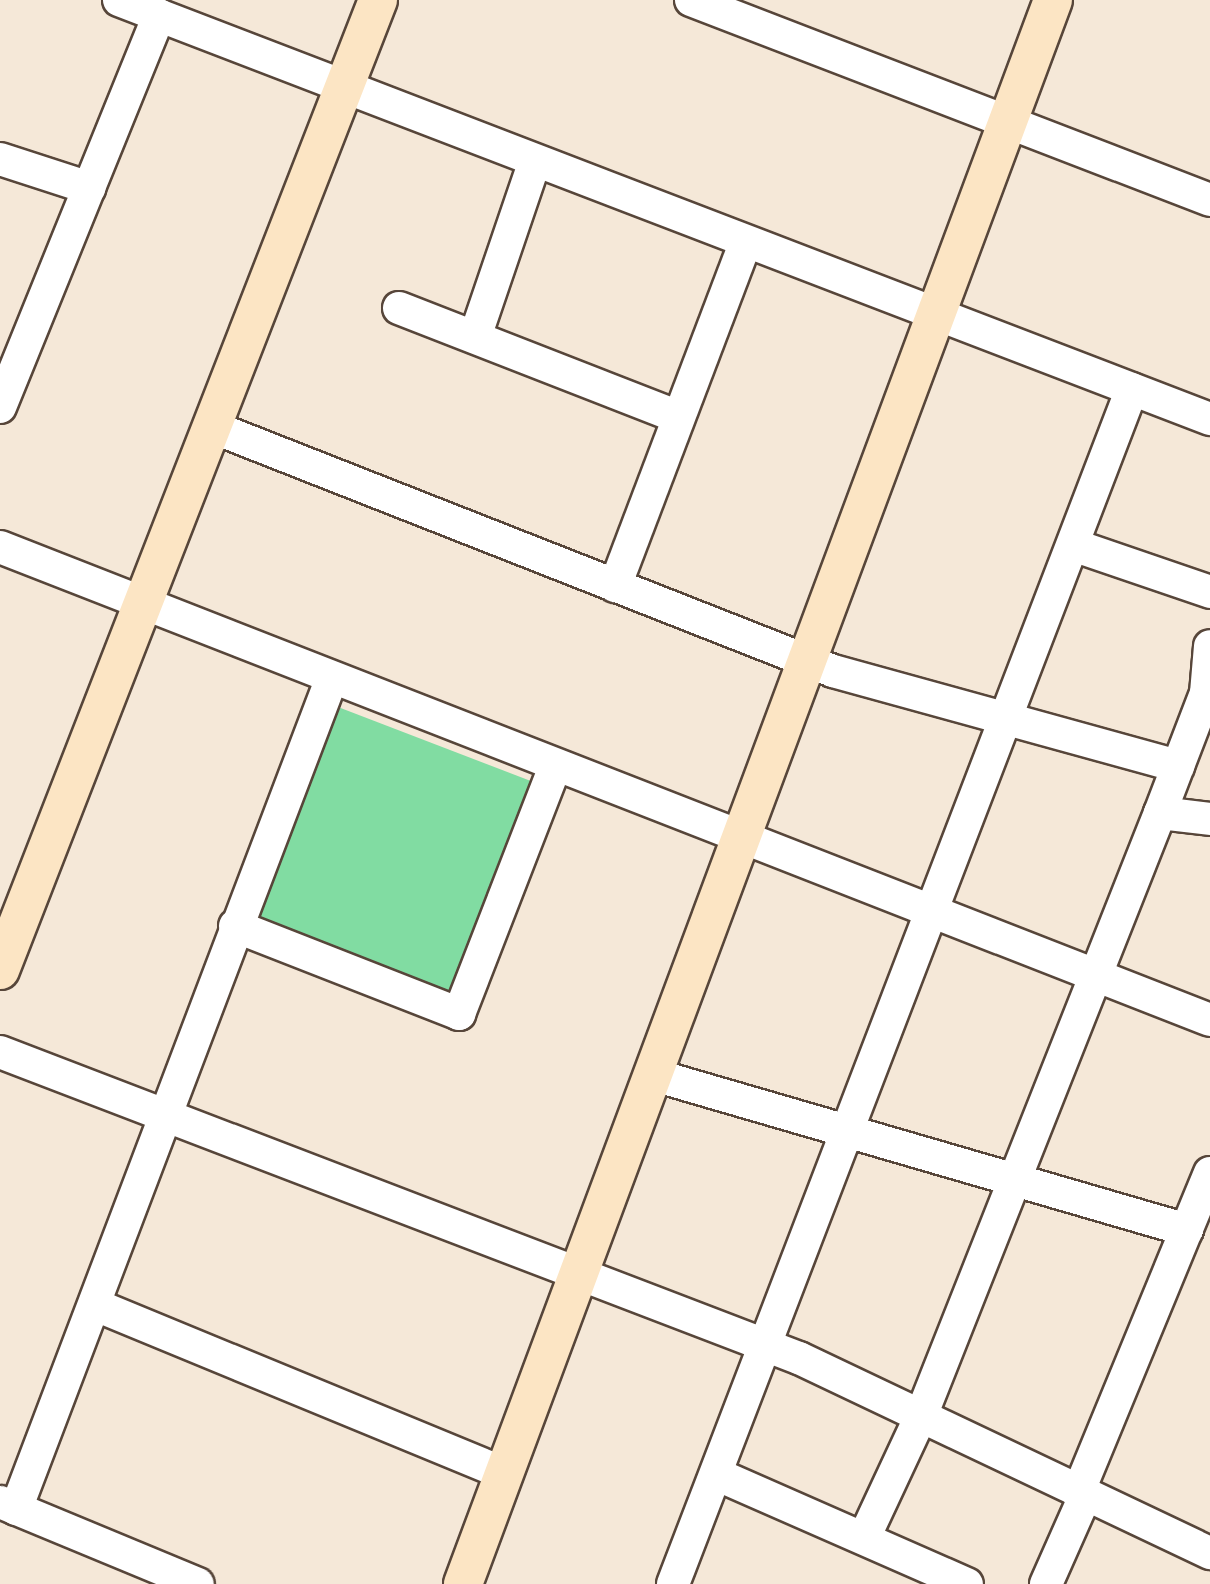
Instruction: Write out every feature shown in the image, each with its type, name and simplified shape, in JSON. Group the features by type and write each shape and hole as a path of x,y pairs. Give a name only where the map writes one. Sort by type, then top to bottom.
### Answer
{"street":[{"path":"119,0 346,84 746,242 1210,419"},
{"path":"0,970 378,0"},
{"path":"691,0 1007,123 1208,193"},
{"path":"463,1584 1053,0"},
{"path":"0,407 159,15"},
{"path":"0,159 89,188"},
{"path":"475,337 535,160"},
{"path":"615,586 746,242"},
{"path":"399,308 680,417"},
{"path":"676,1583 763,1344 1132,389"},
{"path":"211,426 807,661 1006,720 1178,766"},
{"path":"1073,545 1210,592"},
{"path":"0,547 331,680 1210,1020"},
{"path":"864,1538 921,1416 1093,976 1208,693 1210,646"},
{"path":"198,1584 8,1506 98,1306 162,1114 331,680"},
{"path":"235,926 459,1014 555,766"},
{"path":"1160,813 1210,819"},
{"path":"0,1052 763,1344 1210,1553"},
{"path":"654,1075 1196,1228"},
{"path":"1046,1584 1081,1494 1196,1228 1210,1173"},
{"path":"98,1306 505,1474"},
{"path":"716,1474 967,1584"}],"green space":[{"path":"338,707 534,782 453,994 257,919"}]}
